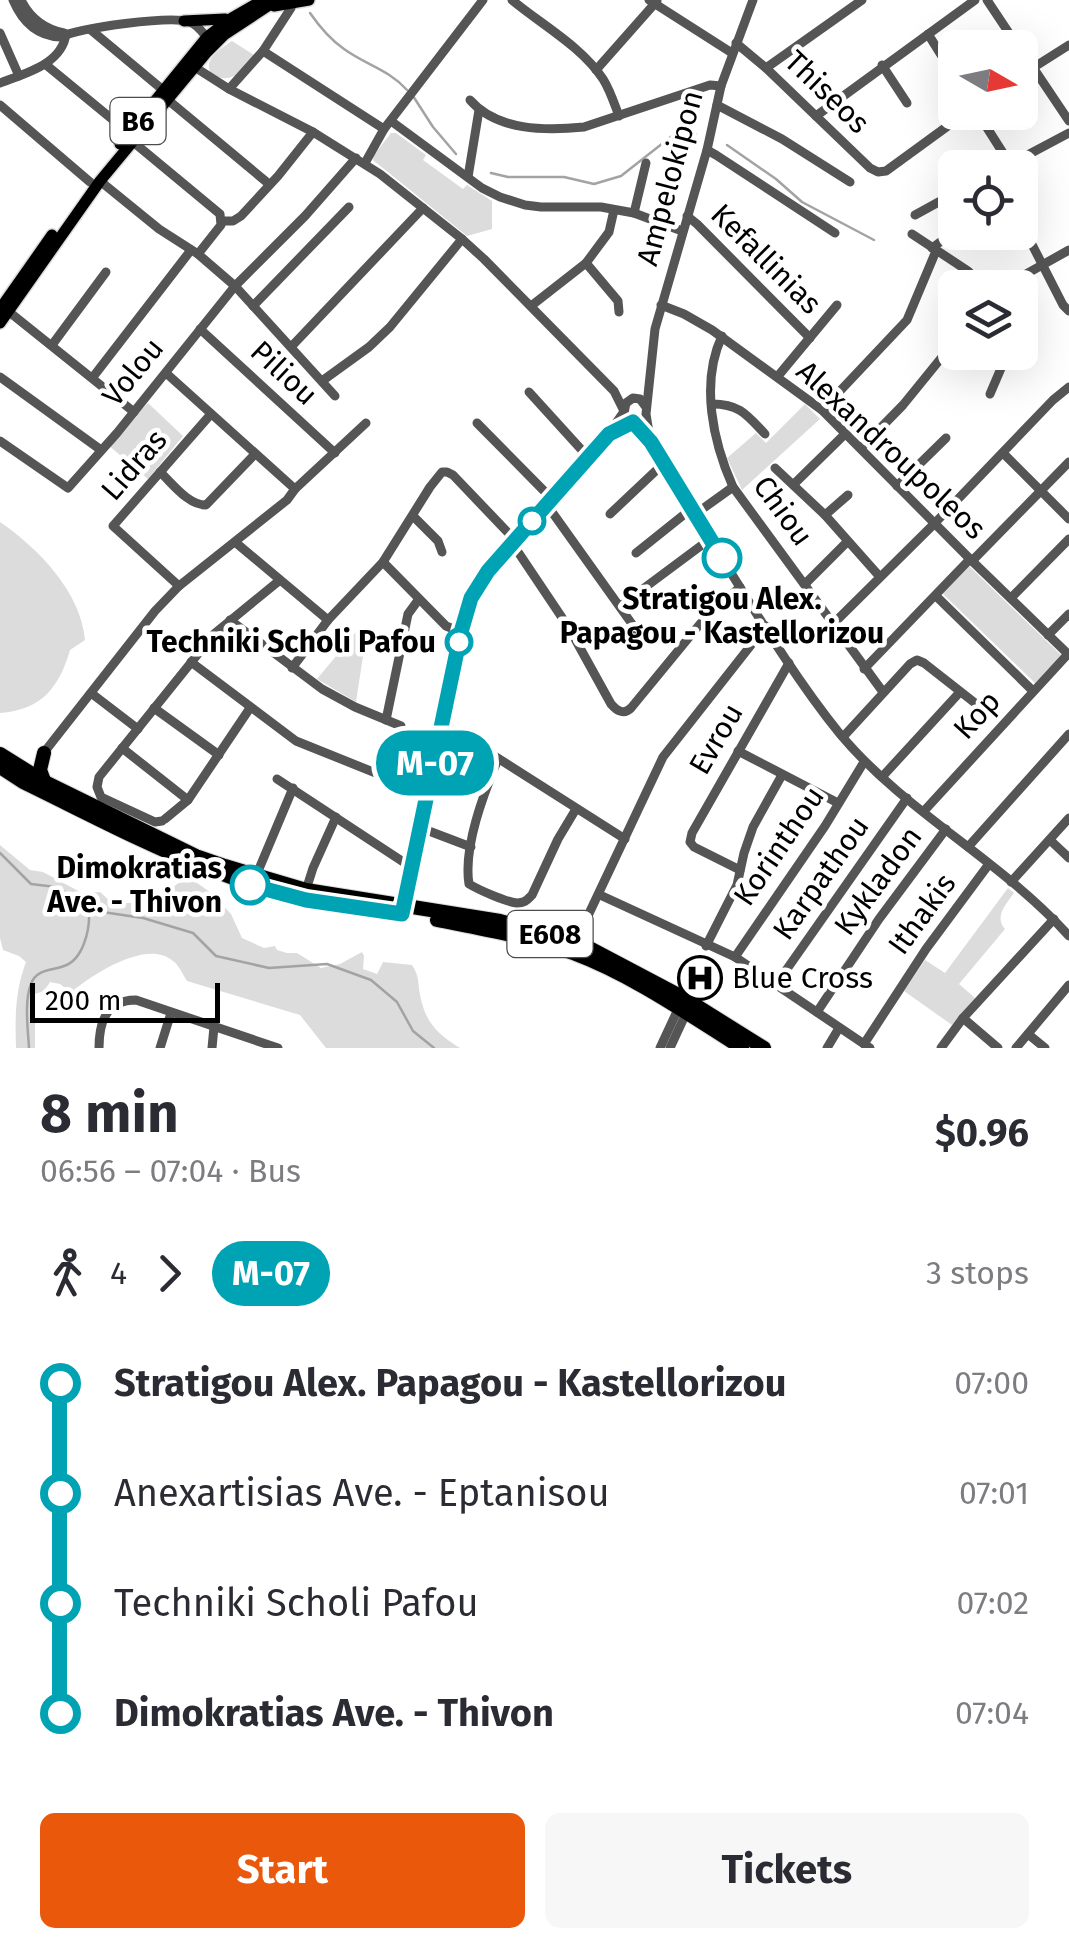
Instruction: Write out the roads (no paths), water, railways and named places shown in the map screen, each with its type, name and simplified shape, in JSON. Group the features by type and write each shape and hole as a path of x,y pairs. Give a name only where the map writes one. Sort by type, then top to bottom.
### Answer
{"highway":[{"path":"44,753 40,770 44,782"},
{"name":"E608","path":"0,754 26,777 191,864 250,885 306,900 500,921 576,941 685,1006 742,1048"},
{"name":"E608","path":"0,767 44,782 196,856 256,876 574,954 764,1048"}],"main road":[{"path":"270,2 309,0"},
{"name":"B6","path":"0,323 4,304 95,182 210,41 230,18 270,2"},
{"name":"B6","path":"210,41 270,2"},
{"path":"184,21 230,18"}],"street":[{"path":"17,0 44,26 66,34 131,22 184,21 196,25 210,41"},
{"name":"Volou","path":"0,441 68,488 235,286 360,161 483,0"},
{"path":"512,0 596,70 619,116"},
{"name":"Ampelokipon","path":"651,442 646,411 655,329 721,86 754,0"},
{"path":"766,68 862,0"},
{"path":"816,116 975,0"},
{"path":"987,0 1008,30"},
{"path":"596,70 654,2"},
{"name":"Thiseos","path":"654,2 766,68 878,172 886,171 942,130"},
{"path":"229,89 263,51 291,8"},
{"path":"91,30 269,184"},
{"path":"0,83 59,54 66,34"},
{"path":"928,34 938,50"},
{"path":"1,37 19,76"},
{"path":"1038,65 1069,45"},
{"path":"263,51 500,197 526,205 601,207 634,213 682,231"},
{"path":"45,64 220,214 222,222"},
{"path":"191,64 360,161 462,238 614,390 640,399 646,411 640,421 627,419 614,390"},
{"path":"882,65 907,104"},
{"path":"1038,75 1069,121"},
{"path":"470,100 479,110 514,124 540,129 584,127 710,85 721,86"},
{"path":"0,105 95,182 235,286 335,396"},
{"path":"716,106 782,139 850,182"},
{"path":"468,178 479,110"},
{"path":"93,377 194,252 222,222 237,220 312,132"},
{"path":"1037,150 1069,133"},
{"path":"706,150 836,234"},
{"path":"634,213 646,163"},
{"path":"914,215 938,202"},
{"path":"253,306 349,207"},
{"path":"291,347 423,208"},
{"path":"531,306 586,263 608,232 614,210"},
{"name":"Kefallinias","path":"687,216 810,338"},
{"path":"912,234 965,270"},
{"path":"322,382 390,326 462,238"},
{"path":"822,410 907,320 938,246"},
{"path":"1036,250 1069,311"},
{"path":"1033,270 1069,250"},
{"path":"586,263 618,301 619,312"},
{"path":"52,345 106,272"},
{"path":"4,304 134,412"},
{"name":"Alexandroupoleos","path":"661,305 722,336 822,410 1069,654"},
{"path":"778,376 837,306"},
{"name":"Piliou","path":"200,329 335,452"},
{"name":"Chiou","path":"722,336 711,367 712,404 722,460 733,487 884,692"},
{"path":"861,448 938,361"},
{"path":"990,394 1000,370"},
{"path":"166,373 295,489"},
{"name":"Ampelokipon","path":"632,398 650,373"},
{"path":"0,377 101,450"},
{"path":"530,392 590,458"},
{"path":"834,623 1066,394"},
{"path":"403,909 466,611 481,581 590,458 632,398"},
{"path":"712,404 735,406 765,434"},
{"name":"Lidras","path":"178,586 113,526 211,414"},
{"path":"609,434 633,421"},
{"path":"633,421 651,442 789,664 864,762 1011,882 1069,936"},
{"path":"26,777 155,610 178,586 287,500 366,423"},
{"path":"478,423 549,502 642,638"},
{"path":"794,484 846,434"},
{"path":"896,486 946,438"},
{"path":"1003,453 1069,518"},
{"path":"160,472 192,502 206,505 255,454"},
{"path":"864,669 1069,462"},
{"path":"610,514 664,463"},
{"path":"775,468 880,577"},
{"path":"292,668 328,620 383,562 430,487 445,472 454,476 514,542 570,628 612,704 623,712 631,708 700,624 740,587"},
{"path":"636,554 733,487"},
{"path":"825,516 848,496"},
{"path":"413,516 438,541 442,552"},
{"path":"1011,598 1069,538"},
{"path":"620,606 710,539"},
{"path":"235,542 328,620"},
{"path":"806,584 847,542"},
{"path":"383,562 446,626 461,632"},
{"path":"250,708 188,800 161,821 101,797 97,787 99,776 214,634 280,580"},
{"path":"936,596 1034,691"},
{"path":"386,720 408,614 419,598"},
{"path":"1048,636 1069,614"},
{"path":"230,620 338,698 401,726"},
{"path":"576,941 663,757 766,626"},
{"name":"Kop","path":"924,812 1069,654"},
{"path":"843,737 917,660 975,703"},
{"path":"192,662 296,741 428,794"},
{"name":"Evrou","path":"740,870 694,847 690,842 692,832 789,664"},
{"path":"882,776 960,692"},
{"path":"91,693 138,729"},
{"path":"154,708 219,756"},
{"path":"442,725 625,839"},
{"path":"968,847 1069,734"},
{"path":"122,748 188,800"},
{"path":"738,751 838,803"},
{"path":"498,759 471,847 468,875 469,884 475,888 518,903 527,901 576,810"},
{"name":"Korinthou","path":"734,957 864,762"},
{"path":"706,946 737,884 753,828 782,775"},
{"path":"277,779 412,866"},
{"path":"256,876 293,788"},
{"name":"Karpathou","path":"775,986 907,798"},
{"path":"306,890 336,816"},
{"path":"1011,882 1069,818"},
{"path":"422,828 471,847"},
{"name":"Kykladon","path":"816,1012 946,830"},
{"path":"1050,840 1069,858"},
{"name":"Ithakis","path":"867,1046 926,950 989,864"},
{"path":"600,895 734,957 867,1046"},
{"path":"942,1048 963,1018 1054,919"},
{"path":"1016,1048 1069,985"},
{"path":"99,1048 102,1019 108,1009 136,1000 278,1048"},
{"path":"660,1048 685,1006"},
{"path":"670,1048 685,1006"},
{"path":"160,1048 171,1012"},
{"path":"963,1018 998,1048"},
{"path":"212,1048 214,1027"},
{"path":"827,1048 839,1028"},
{"path":"1028,1034 1045,1048"}],"waterway":[{"path":"310,13 339,45 407,90"},
{"path":"413,96 456,154"},
{"path":"491,173 508,177 564,177 594,184 621,176 677,132 696,134"},
{"path":"727,145 802,202 874,240"},
{"path":"0,853 31,884 56,887 89,910 143,918 193,933 216,956 269,968 327,964 371,980 397,1002 413,1031 434,1048"},
{"path":"29,1048 27,1007 33,979 76,958 87,935 89,912"}],"place":[{"name":"Stratigou Alex. Papagou - Kastellorizou","path":"722,558"},
{"name":"Techniki Scholi Pafou","path":"459,642"},
{"name":"Dimokratias Ave. - Thivon","path":"250,885"},
{"name":"Blue Cross","path":"700,978"}]}
